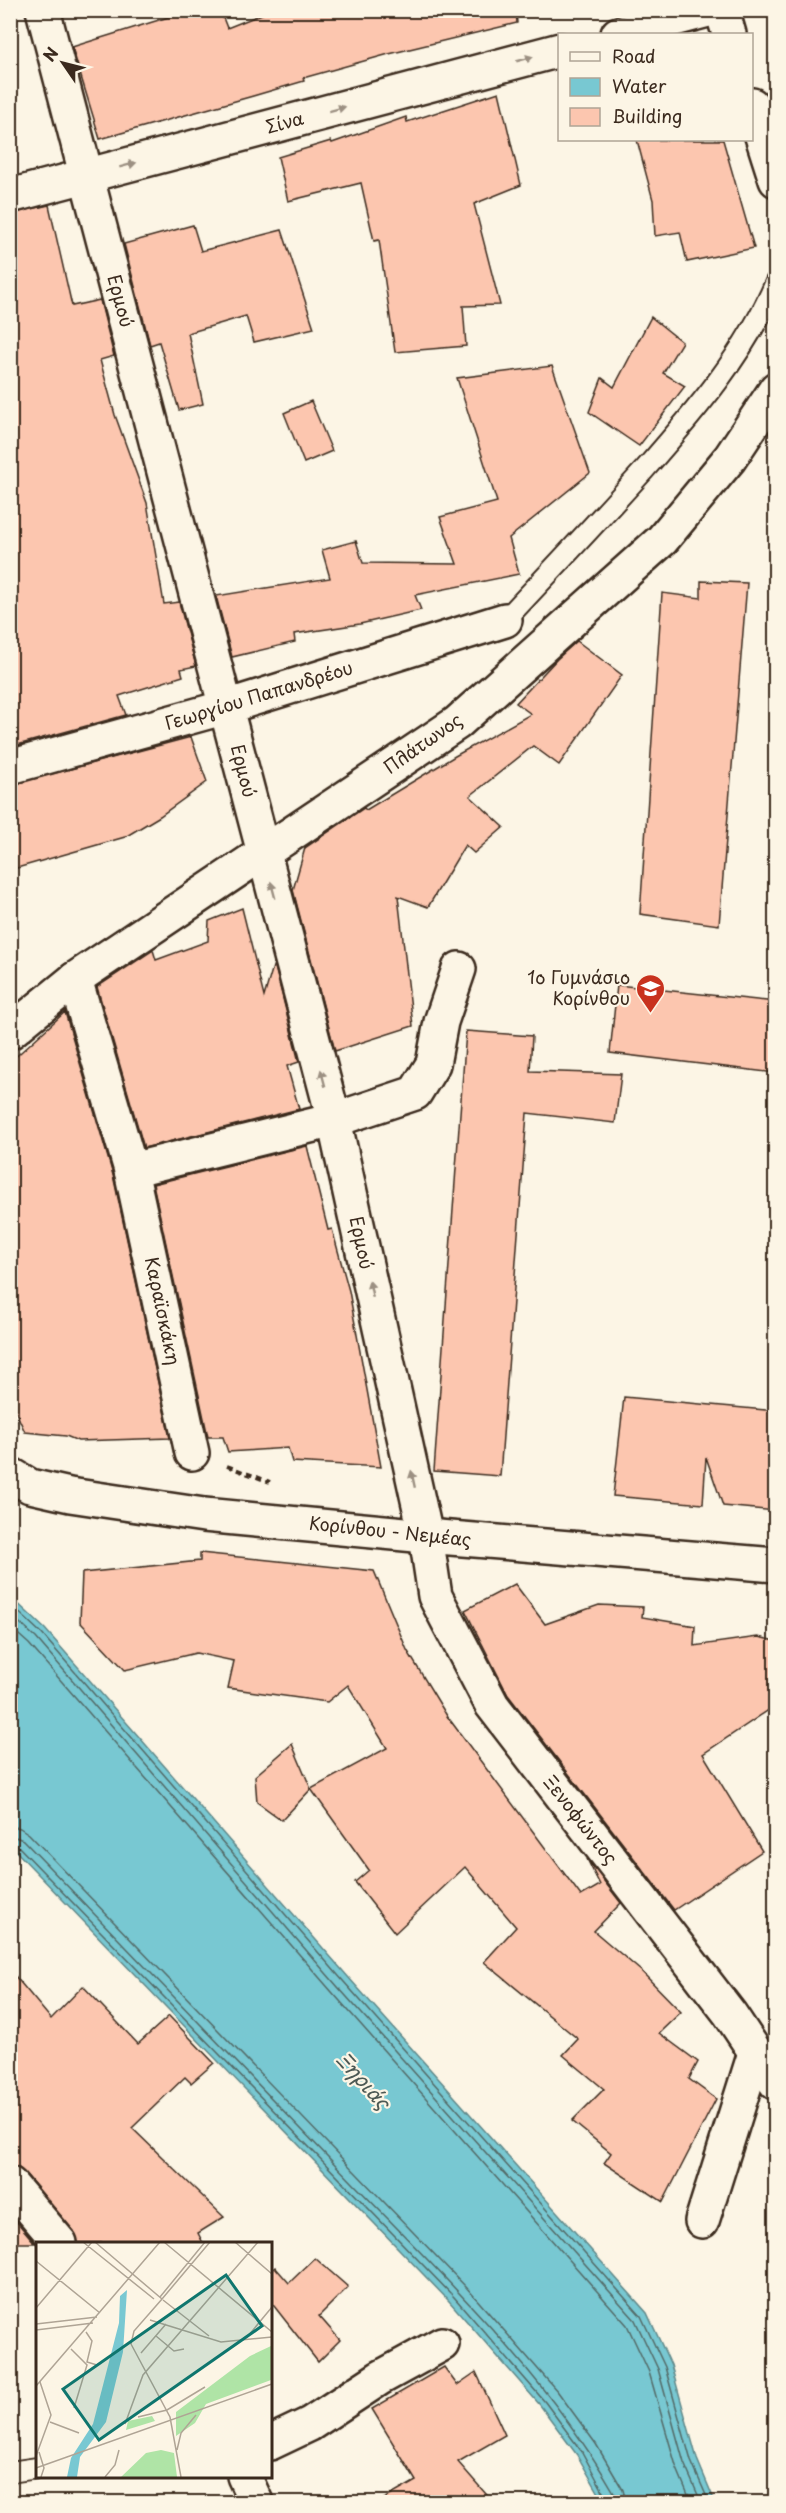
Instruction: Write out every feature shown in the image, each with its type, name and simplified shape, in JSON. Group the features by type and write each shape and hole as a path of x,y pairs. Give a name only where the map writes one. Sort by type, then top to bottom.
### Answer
{"street":[{"name":"Ερμού","path":"43,10 334,1120 426,1536"},
{"path":"622,33 708,10"},
{"path":"722,10 729,33"},
{"name":"Σίνα","path":"10,196 558,51"},
{"path":"753,108 776,180"},
{"name":"Πλάτωνος","path":"10,1032 75,980 457,723 555,638 662,540 730,458 776,389"},
{"name":"Γεωργίου Παπανδρέου","path":"10,767 226,707 505,620"},
{"path":"131,1170 334,1120 415,1093 433,1064 441,1022 459,969"},
{"name":"Καραϊσκάκη","path":"75,980 131,1170 192,1453"},
{"name":"Κορίνθου - Νεμέας","path":"10,1474 30,1486 70,1495 204,1515 776,1565"},
{"name":"Ξενοφώντος","path":"426,1536 435,1596 492,1705 730,2014 776,2083"},
{"path":"702,2222 755,2053"},
{"path":"10,2184 59,2242"},
{"path":"272,2442 310,2424 380,2378 442,2344"},
{"path":"245,2477 255,2502"}],"lane":[{"path":"505,620 591,530 711,392 746,337 776,282"},
{"path":"10,2472 36,2468"}],"water":[{"name":"Ξηριάς","path":"10,1596 45,1629 349,1978 647,2313 671,2365 697,2459 715,2502 604,2502 577,2455 540,2405 449,2301 11,1846"}],"building":[{"path":"191,10 220,10 227,28 272,10 516,10 517,23 389,54 303,78 304,81 253,96 100,139 72,47"},
{"path":"499,92 521,185 474,204 500,305 463,306 466,346 395,352 379,240 374,241 361,183 288,201 278,157 331,141 332,143 406,117 407,122"},
{"path":"637,141 723,141 754,248 687,262 680,232 655,236 653,200"},
{"path":"49,205 72,306 100,300 114,356 100,360 115,415 147,503 164,604 179,602 196,666 181,669 183,676 119,696 126,715 10,747 10,214"},
{"path":"193,225 201,251 282,230 314,328 254,342 246,316 188,333 203,404 179,410 159,342 150,345 124,244"},
{"path":"651,317 682,342 663,373 685,386 639,446 589,412 602,378 614,387"},
{"path":"552,366 590,473 509,538 519,574 415,595 421,610 360,624 294,634 295,642 232,657 216,596 330,578 322,550 356,541 363,563 457,564 440,517 497,502 457,378"},
{"path":"311,401 332,451 304,463 284,413"},
{"path":"701,581 747,583 719,925 640,914 662,593 701,598"},
{"path":"577,641 622,675 559,765 533,746 470,796 504,827 474,853 465,845 428,907 398,896 413,1026 335,1051 293,890 305,848 364,808 366,810 455,756 531,714 516,703"},
{"path":"191,737 207,782 160,816 125,837 10,870 10,785"},
{"path":"242,908 264,997 274,963 299,1062 287,1066 299,1109 144,1148 97,987 153,950 156,960 208,941 209,921"},
{"path":"617,985 776,1002 776,1073 610,1053"},
{"path":"65,1012 113,1175 170,1438 78,1441 66,1436 25,1432 10,1399 10,1062"},
{"path":"466,1031 532,1036 530,1071 621,1074 615,1123 527,1113 500,1476 434,1471"},
{"path":"307,1146 328,1230 332,1229 349,1291 381,1467 292,1462 288,1448 228,1452 223,1437 208,1437 153,1184"},
{"path":"624,1397 776,1411 776,1511 723,1506 706,1457 703,1504 613,1496"},
{"path":"200,1553 374,1571 407,1650 447,1716 581,1896 600,1885 587,1859 621,1903 594,1931 641,1971 681,2012 659,2033 698,2062 689,2079 716,2099 663,2202 604,2163 611,2153 572,2121 604,2089 563,2055 578,2039 484,1962 516,1927 465,1867 395,1933 355,1882 369,1870 311,1789 387,1748 348,1685 327,1702 228,1688 234,1661 196,1653 125,1670 80,1622 82,1573 200,1561"},
{"path":"515,1584 545,1624 599,1605 643,1607 642,1617 695,1626 694,1646 758,1637 776,1641 776,1705 703,1754 762,1851 674,1910 508,1695 465,1610"},
{"path":"292,1744 311,1789 282,1820 257,1802 255,1776"},
{"path":"10,1970 51,2019 83,1986 138,2044 169,2016 214,2063 191,2083 185,2077 132,2128 224,2217 198,2233 202,2242 78,2242 74,2231 24,2172 17,2167 10,2166"},
{"path":"10,2214 35,2243 10,2243"},
{"path":"315,2258 348,2287 319,2316 340,2340 318,2362 272,2304 272,2269 275,2267 289,2283"},
{"path":"444,2367 457,2385 476,2372 505,2435 458,2462 493,2502 379,2502 416,2481 372,2409"}],"place":[{"name":"1ο Γυμνάσιο Κορίνθου","path":"651,1014"}]}
